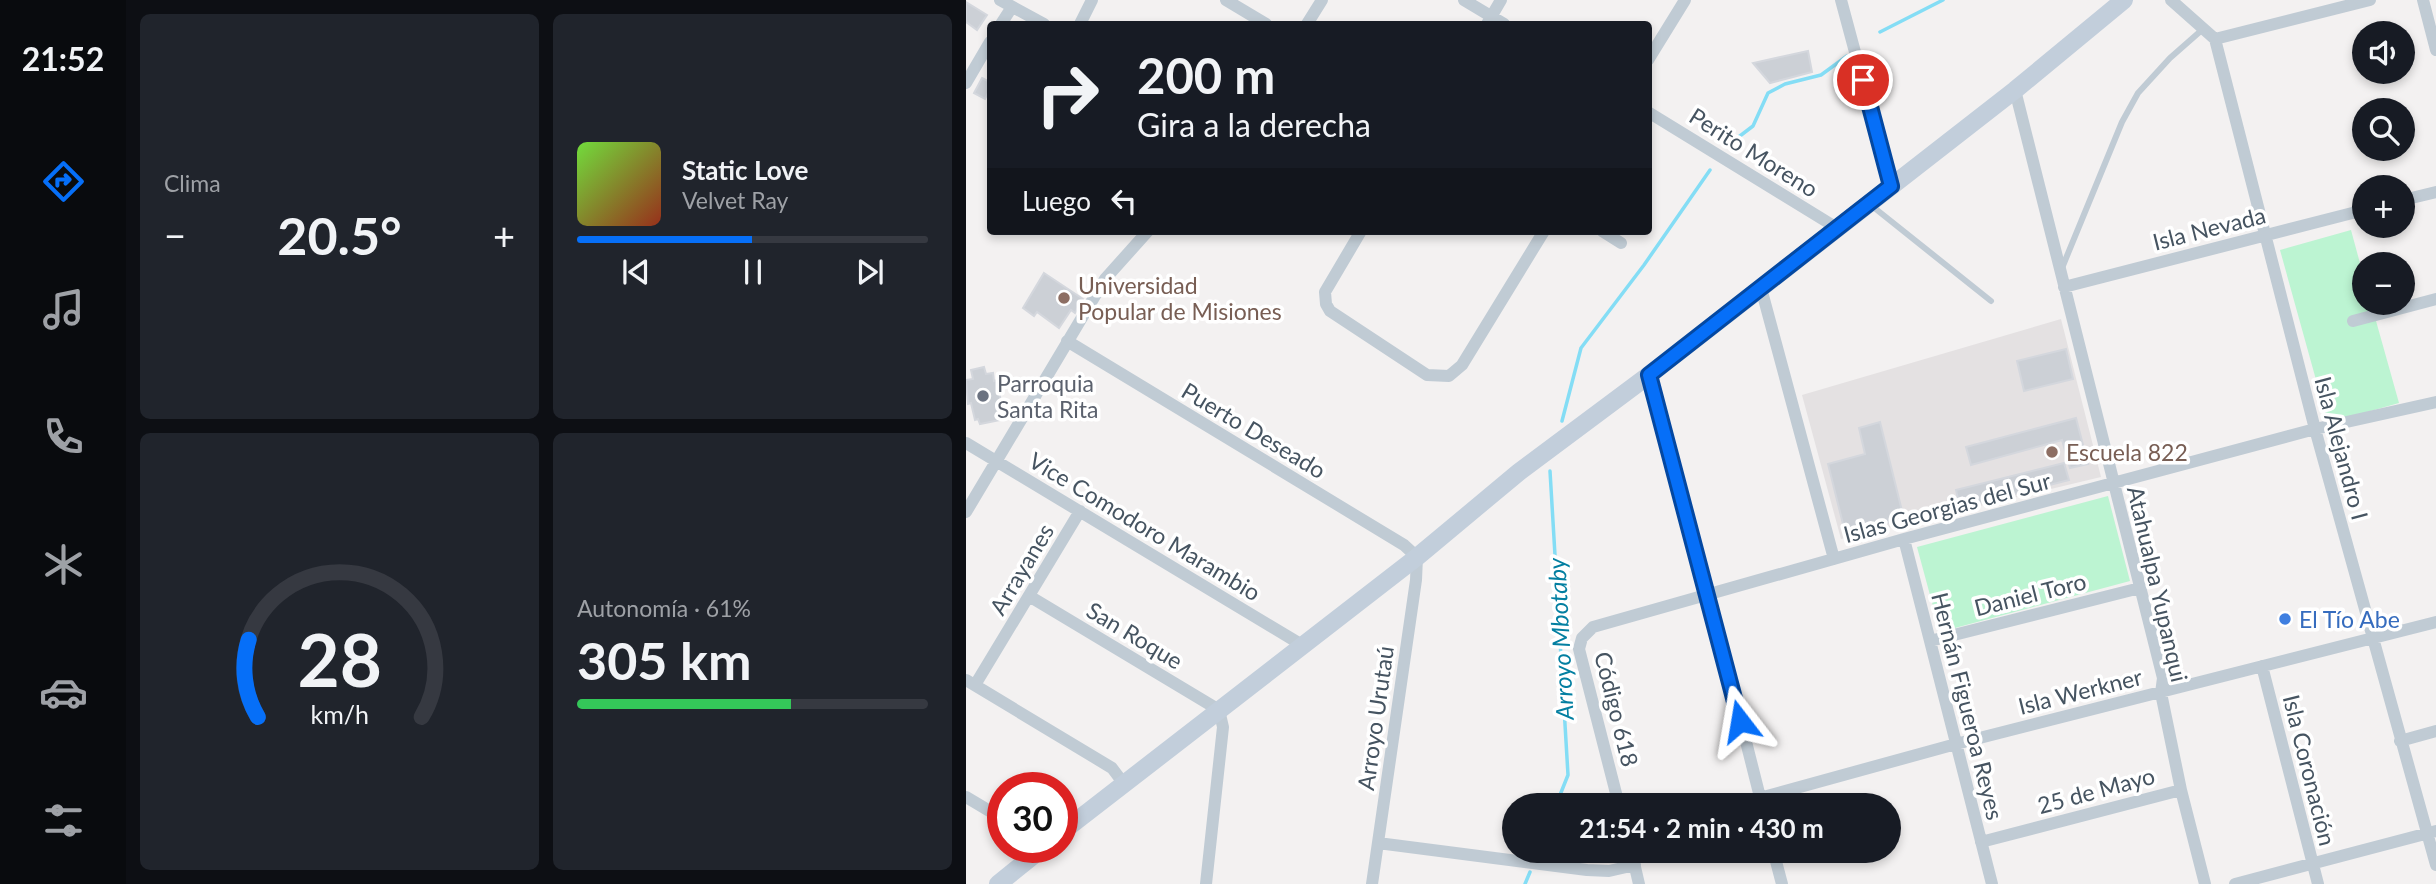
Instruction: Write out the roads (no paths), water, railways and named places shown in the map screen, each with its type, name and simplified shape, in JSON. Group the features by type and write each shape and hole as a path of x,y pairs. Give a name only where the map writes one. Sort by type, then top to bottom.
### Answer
{"street":[{"path":"1082,21 1092,0"},
{"path":"1226,0 1261,21"},
{"path":"1309,21 1322,0"},
{"path":"1464,0 1489,21 1502,0"},
{"path":"1652,54 1685,0"},
{"path":"1841,0 1891,186"},
{"path":"1078,820 1417,557 1519,472 1649,375 2015,90 2124,0"},
{"path":"2171,0 2215,39 2370,0"},
{"path":"2423,0 2436,50"},
{"path":"1002,21 1006,3 1039,21"},
{"name":"Isla Alejandro I","path":"2215,39 2315,429 2400,741 2432,832 2436,866"},
{"path":"966,83 987,47"},
{"name":"Atahualpa Yupanqui","path":"2015,90 2163,678 2161,693 2181,790 2205,882"},
{"name":"Perito Moreno","path":"1652,114 1837,228"},
{"path":"2415,197 2436,192"},
{"name":"Isla Nevada","path":"2064,286 2352,213"},
{"path":"966,512 1105,279 1144,235"},
{"path":"1360,235 1325,292 1330,311 1427,375 1449,376 1462,365 1542,235"},
{"path":"1608,235 1621,243"},
{"path":"1761,288 1834,559"},
{"path":"2353,321 2436,299"},
{"name":"Puerto Deseado","path":"1067,341 1404,545 1417,557"},
{"path":"1649,375 1709,594 1758,793"},
{"name":"Islas Georgias del Sur","path":"1593,627 1904,539 2315,429 2436,402"},
{"name":"Vice Comodoro Marambio","path":"966,443 1302,645"},
{"name":"Arrayanes","path":"971,682 1029,596 1080,511"},
{"name":"Hernán Figueroa Reyes","path":"1904,539 1992,884"},
{"name":"Arroyo Urutaú","path":"1372,884 1416,580 1417,557"},
{"name":"Daniel Toro","path":"1930,641 2140,588"},
{"name":"San Roque","path":"1029,596 1219,710"},
{"name":"Isla Werkner","path":"1788,793 1956,744 2436,622"},
{"name":"Código 618","path":"1593,627 1582,638 1579,649 1616,793"},
{"name":"Isla Coronación","path":"2262,666 2318,884"},
{"path":"971,682 1112,768 1124,784"},
{"path":"1206,884 1223,727 1219,710"},
{"path":"2400,741 2436,731"},
{"name":"25 de Mayo","path":"1981,842 2181,790"},
{"path":"966,797 987,809"},
{"path":"2235,884 2432,832"},
{"path":"1378,843 1587,870 1609,871 1635,865 1639,884"},
{"path":"998,884 1024,863"},
{"path":"1776,863 1782,884"},
{"path":"2191,884 2205,882"}],"lane":[{"path":"2060,273 2122,122 2138,93 2170,58 2203,29"},
{"path":"1870,203 1991,301"}],"waterway":[{"name":"Arroyo Mbotaby","path":"1880,32 1943,0"},
{"name":"Arroyo Mbotaby","path":"1732,142 1753,126 1768,93 1785,84 1821,75 1847,56"},
{"name":"Arroyo Mbotaby","path":"1562,421 1581,348 1644,265 1710,170"},
{"name":"Arroyo Mbotaby","path":"1550,471 1568,775 1561,793"},
{"name":"Arroyo Mbotaby","path":"1525,884 1530,872"}],"place":[{"name":"Universidad Popular de Misiones","path":"1064,298"},
{"name":"Parroquia Santa Rita","path":"983,396"},
{"name":"Escuela 822","path":"2052,452"},
{"name":"El Tío Abe","path":"2285,619"}]}
